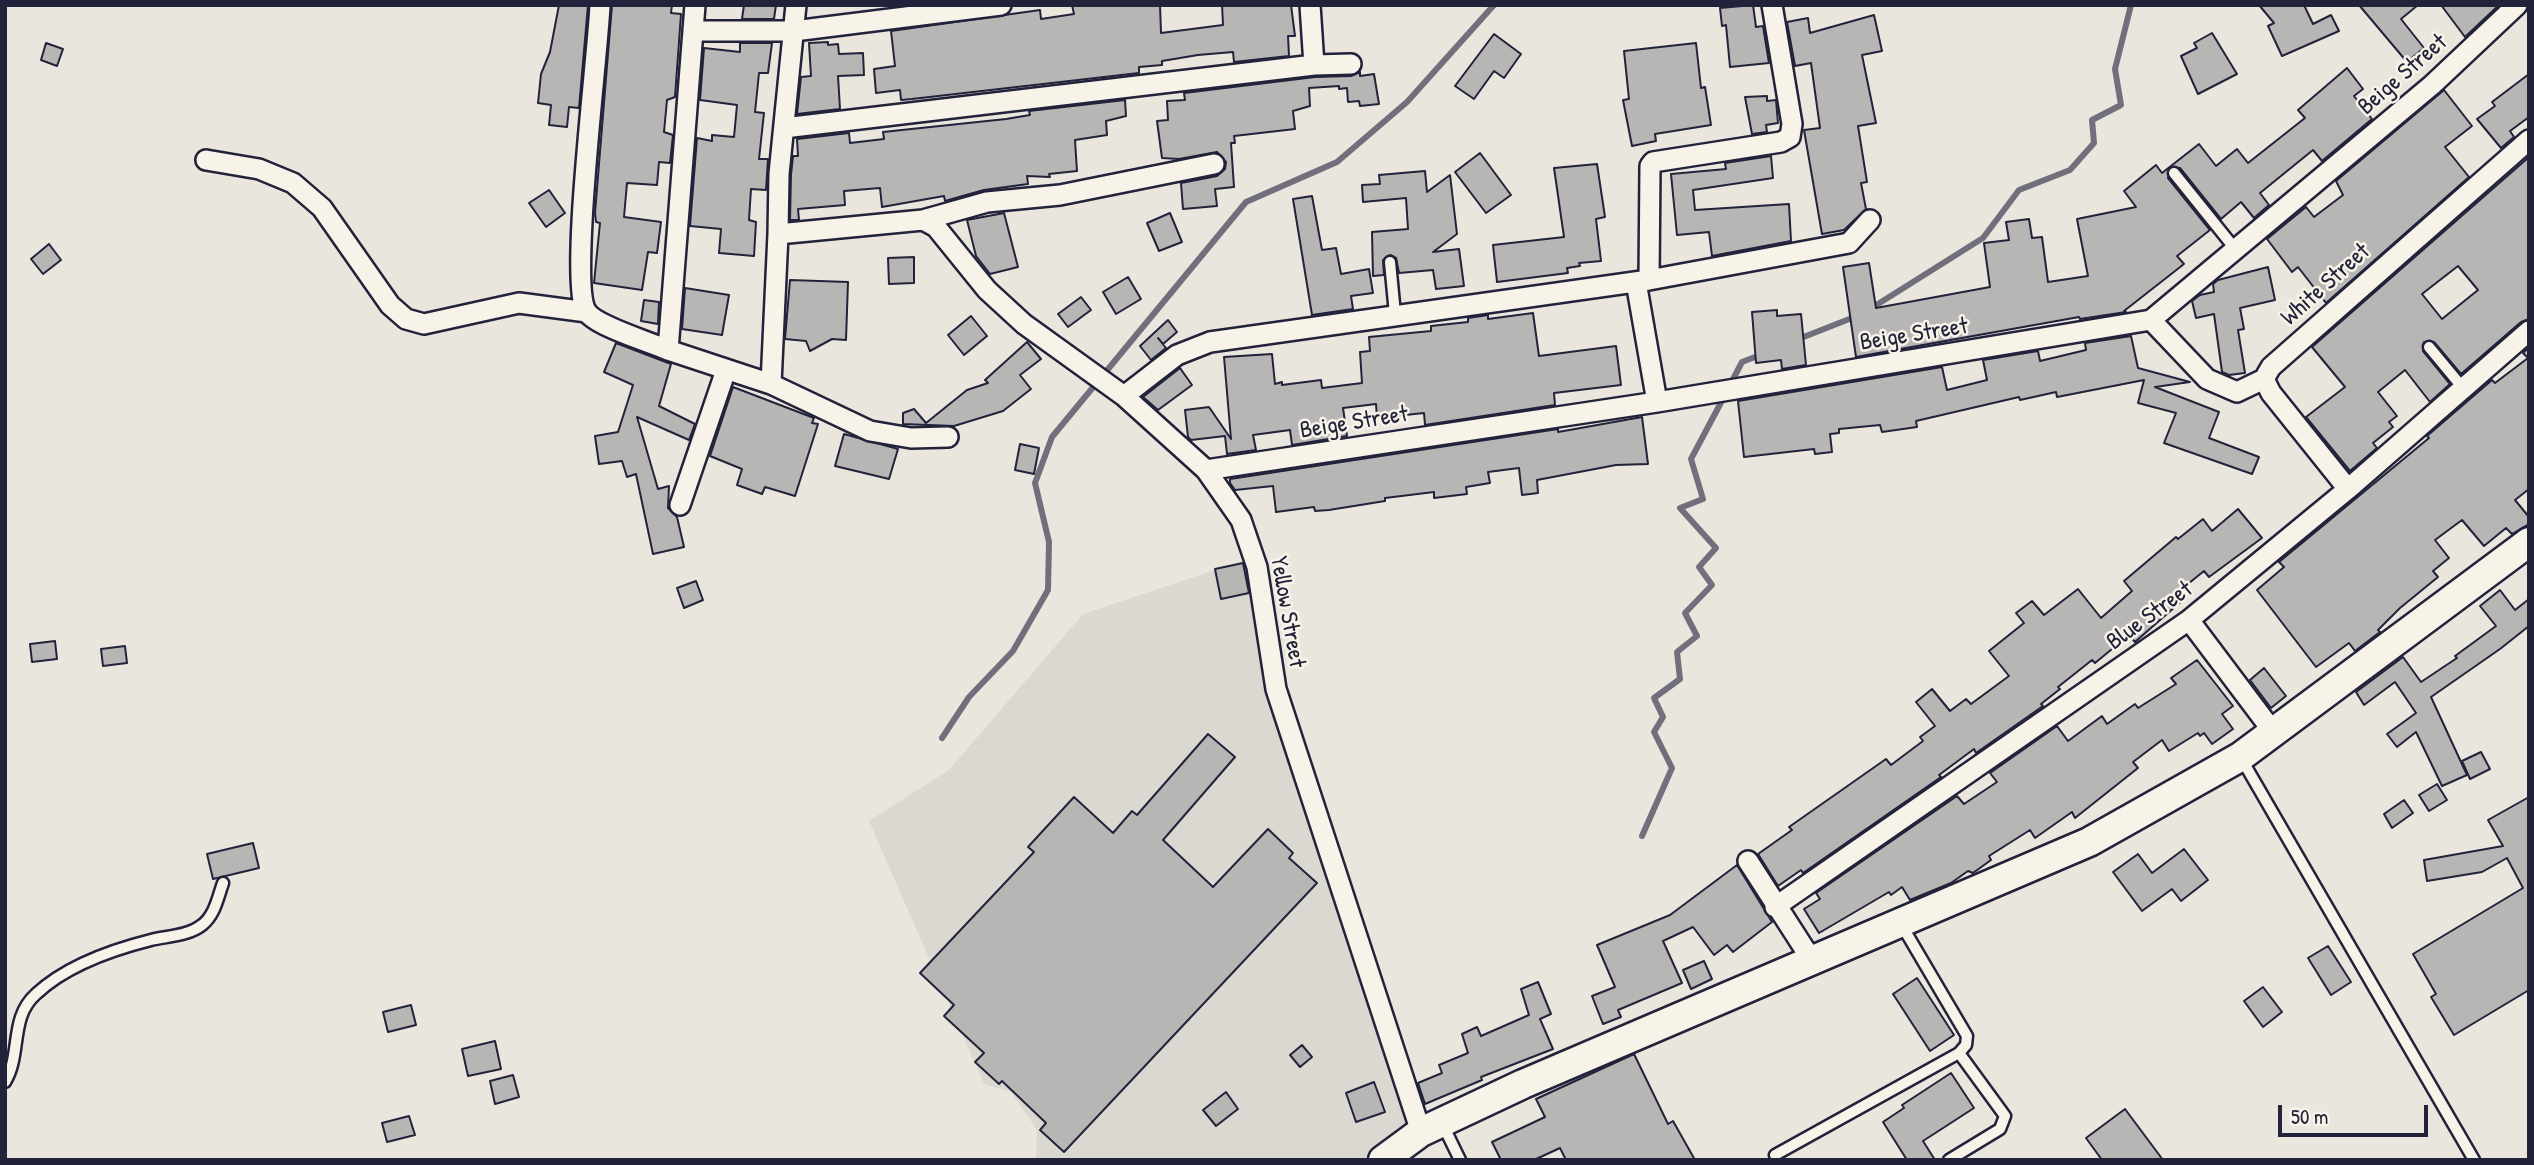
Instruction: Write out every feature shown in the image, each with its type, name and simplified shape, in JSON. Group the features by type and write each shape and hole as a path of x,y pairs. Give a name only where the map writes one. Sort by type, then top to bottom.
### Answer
{"street":[{"path":"600,5 580,255 582,298 587,312 598,321 668,349 771,384 870,431 911,438 948,437"},
{"path":"668,349 695,5"},
{"path":"771,384 779,174 796,5"},
{"path":"693,31 794,31 1001,5"},
{"path":"1310,5 1314,65"},
{"path":"1657,402 1643,281 1653,162 1781,142 1790,136 1792,124 1772,5"},
{"name":"Beige Street","path":"1206,470 1657,402 2151,320 2432,85 2517,5"},
{"path":"785,128 1314,65 1351,64"},
{"name":"White Street","path":"2264,379 2271,367 2529,140"},
{"path":"206,160 259,169 293,183 322,208 390,305 406,319 424,324 519,303 587,312"},
{"path":"778,234 923,220 987,202 1060,195 1214,164"},
{"name":"Yellow Street","path":"923,220 936,227 987,290 1024,324 1120,393 1206,470 1241,520 1253,555 1276,689 1432,1127"},
{"path":"1120,393 1177,355 1210,342 1643,281 1849,243 1870,220"},
{"path":"2151,320 2207,379 2237,392 2264,379 2271,393 2348,489"},
{"name":"Blue Street","path":"1775,907 2189,621 2348,489 2529,331"},
{"path":"680,505 726,370"},
{"path":"1384,1159 1432,1127 1624,1039 1814,962 2089,842 2240,757 2529,542"},
{"path":"2189,621 2274,733"},
{"path":"1748,861 1775,907 1814,962"}],"lane":[{"path":"2174,173 2236,250"},
{"path":"1390,261 1395,314"},
{"path":"2429,347 2463,388"},
{"path":"2240,757 2473,1160"},
{"path":"5,1082 14,1066 17,1023 23,1008 36,994 99,956 187,933 202,925 214,911 223,883"},
{"path":"1775,1155 1959,1053 1966,1045 1967,1035 1901,924"},
{"path":"1949,1160 2000,1129 2006,1116 1959,1053"},
{"path":"1432,1127 1460,1160"}],"shaded area":[{"path":"1245,560 1269,688 1415,1120 1361,1160 1036,1160 1037,1130 1011,1092 984,1084 869,821 949,770 1083,614"}],"building":[{"path":"559,5 588,5 579,108 569,107 567,127 549,125 551,105 538,103 541,74 550,52"},
{"path":"612,5 672,5 671,13 681,14 675,97 667,100 664,132 673,135 670,163 659,162 657,185 627,183 624,217 661,222 657,253 648,252 642,290 594,283 600,223 596,222 595,213"},
{"path":"744,5 776,5 774,19 742,19"},
{"path":"1072,5 1160,5 1161,33 1223,25 1222,5 1291,5 1295,36 1288,36 1289,56 1234,62 1233,52 1198,55 1162,61 1162,65 1139,67 1139,73 901,100 900,90 876,93 874,69 895,66 891,31 1040,10 1041,19 1074,14"},
{"path":"1753,5 1756,27 1763,26 1769,63 1730,67 1726,25 1722,26 1720,8"},
{"path":"2259,5 2304,5 2313,24 2331,15 2339,31 2282,56 2268,26 2274,23"},
{"path":"2359,5 2418,5 2401,19 2424,48 2407,62"},
{"path":"2441,5 2499,5 2465,37"},
{"path":"1874,15 1882,51 1862,55 1876,123 1858,126 1867,182 1861,183 1866,209 1844,230 1822,234 1804,130 1820,128 1811,63 1795,66 1787,22 1808,18 1810,33"},
{"path":"2212,33 2237,74 2198,94 2181,56 2197,48 2194,43"},
{"path":"1494,34 1521,54 1504,78 1494,71 1474,99 1455,86"},
{"path":"828,42 828,45 838,44 839,54 863,53 864,75 838,76 840,109 797,114 801,77 811,76 809,43"},
{"path":"46,43 63,49 57,66 41,60"},
{"path":"740,43 772,43 768,73 759,73 755,112 764,113 759,159 768,159 766,190 751,189 749,220 756,222 754,256 719,253 721,229 690,226 697,138 712,141 712,135 734,137 737,105 700,100 704,48 740,52"},
{"path":"1696,43 1701,88 1705,87 1711,125 1655,134 1656,141 1632,146 1623,100 1629,99 1624,51"},
{"path":"2347,68 2363,89 2354,96 2372,119 2322,161 2313,150 2260,193 2269,205 2254,218 2241,202 2221,219 2180,168 2169,168 2168,178 2210,230 2177,256 2184,264 2124,311 2126,312 2079,317 1856,357 1843,267 1869,263 1876,308 1990,287 1984,243 2009,240 2006,222 2029,219 2032,238 2042,237 2048,282 2088,276 2077,219 2136,207 2124,191 2156,165 2162,173 2199,144 2216,166 2237,149 2248,163 2305,118 2298,110"},
{"path":"1360,72 1360,76 1374,74 1379,104 1360,106 1359,101 1348,102 1347,88 1339,89 1339,86 1309,88 1310,106 1293,111 1295,129 1234,136 1235,143 1231,143 1234,187 1215,189 1217,206 1183,209 1181,183 1217,176 1225,169 1226,162 1217,152 1179,159 1162,158 1157,121 1168,120 1167,101 1185,100 1184,93 1315,77 1351,76"},
{"path":"2529,74 2529,117 2510,131 2514,137 2501,148 2477,119 2495,106 2492,102"},
{"path":"2444,90 2472,126 2445,147 2469,177 2326,303 2298,267 2292,272 2267,239 2306,207 2314,217 2343,195 2336,181"},
{"path":"1767,96 1767,101 1776,100 1778,123 1766,125 1767,132 1752,134 1745,97"},
{"path":"1125,100 1126,116 1106,121 1107,135 1075,140 1077,171 1049,174 1050,177 1027,176 1028,184 984,190 945,201 944,196 882,207 880,188 844,191 845,205 798,209 799,220 790,220 791,175 793,156 798,156 797,139 849,133 850,143 884,139 883,132 1006,119 1030,115 1029,111"},
{"path":"1480,153 1511,195 1486,213 1455,172"},
{"path":"1771,156 1773,178 1693,190 1695,210 1789,204 1791,241 1712,256 1709,232 1677,235 1671,174 1726,169 1725,163"},
{"path":"2529,157 2529,319 2521,322 2461,374 2434,342 2424,342 2423,351 2450,384 2430,402 2405,370 2378,392 2397,416 2389,422 2393,427 2373,443 2377,448 2350,471 2306,417 2345,387 2312,347","holes":["2458,266 2478,290 2442,319 2422,294"]},
{"path":"1597,164 1605,217 1596,219 1601,261 1579,263 1580,266 1567,268 1568,273 1497,282 1493,245 1564,237 1554,168"},
{"path":"1425,171 1427,192 1450,175 1457,234 1433,252 1459,249 1464,286 1436,289 1433,270 1399,273 1396,258 1390,255 1383,260 1384,275 1373,276 1372,232 1408,229 1406,198 1363,202 1362,185 1380,184 1379,175"},
{"path":"549,190 565,213 546,227 529,203"},
{"path":"1312,196 1322,250 1336,248 1341,274 1369,269 1373,293 1351,296 1353,309 1312,315 1293,199"},
{"path":"1004,213 1018,267 990,274 976,256 967,220"},
{"path":"1170,213 1182,242 1159,251 1147,223"},
{"path":"49,244 61,260 43,274 31,259"},
{"path":"914,257 914,283 889,284 888,258"},
{"path":"2268,267 2275,300 2240,308 2244,329 2238,330 2245,373 2229,375 2222,372 2214,314 2196,318 2192,301 2200,295 2214,292 2213,284 2218,280"},
{"path":"1128,277 1141,299 1116,314 1103,292"},
{"path":"790,280 848,282 846,340 832,339 810,351 806,341 785,339"},
{"path":"685,288 729,295 722,335 682,329"},
{"path":"1081,297 1091,310 1068,327 1058,314"},
{"path":"644,300 659,302 658,324 641,321"},
{"path":"1777,310 1777,316 1801,314 1806,365 1782,369 1781,360 1756,363 1752,312"},
{"path":"1533,313 1539,356 1616,346 1621,385 1554,393 1555,405 1425,425 1424,413 1377,418 1376,404 1343,408 1347,436 1292,445 1290,430 1253,435 1256,450 1227,454 1225,436 1191,440 1188,437 1185,410 1209,407 1231,439 1224,357 1272,354 1275,384 1321,380 1322,388 1362,383 1360,352 1370,351 1369,337 1431,331 1431,326 1468,322 1468,318 1488,315 1488,319"},
{"path":"971,316 987,336 964,355 948,335"},
{"path":"1168,320 1177,332 1163,344 1158,338 1166,348 1151,360 1140,346"},
{"path":"2131,336 2138,368 2190,382 2155,387 2219,412 2209,438 2259,457 2252,474 2164,443 2176,413 2138,403 2144,380 2057,397 2056,392 2020,400 2019,397 1916,421 1917,427 1882,432 1880,425 1839,429 1839,433 1830,434 1832,452 1815,454 1814,449 1744,457 1738,401 1942,367 1947,390 1987,380 1983,360 2038,351 2040,361 2086,350 2085,343"},
{"path":"1027,342 1041,359 1020,375 1031,389 1003,411 954,426 903,424 903,413 914,409 926,423 967,390 988,383 985,380"},
{"path":"616,343 671,364 659,406 695,424 689,440 637,417 658,489 669,486 668,508 677,517 684,547 653,554 636,474 627,477 622,461 599,464 595,436 618,432 633,385 604,372"},
{"path":"2529,347 2529,489 2515,500 2529,517 2529,524 2512,534 2506,528 2484,546 2462,520 2435,540 2449,558 2433,571 2438,577 2400,608 2378,630 2380,632 2355,651 2349,643 2316,667 2257,590 2284,567 2279,562 2429,438 2427,436 2492,380 2495,383 2528,358 2523,353"},
{"path":"1180,368 1192,385 1158,410 1143,397"},
{"path":"733,387 814,418 812,423 818,424 795,496 765,487 762,494 737,485 742,469 710,456"},
{"path":"1642,417 1648,464 1616,465 1537,480 1538,493 1522,495 1519,468 1488,472 1490,483 1466,487 1467,494 1434,498 1434,492 1385,498 1385,501 1329,510 1315,511 1314,507 1276,512 1273,486 1235,490 1230,483 1230,479 1558,429 1558,432"},
{"path":"844,434 898,449 889,479 835,466"},
{"path":"1020,444 1039,448 1034,474 1015,470"},
{"path":"2238,509 2262,538 2209,577 2204,571 2178,592 2184,599 2135,642 2129,635 2095,663 2092,660 2058,687 2060,689 2041,704 2043,706 1976,753 1974,749 1939,775 1941,777 1803,873 1801,870 1778,886 1758,854 1792,830 1789,827 1886,759 1891,765 1923,741 1920,737 1935,726 1916,702 1932,689 1950,711 1966,699 1971,704 2009,676 1989,651 2024,623 2016,613 2032,601 2044,615 2078,589 2101,618 2132,591 2124,581 2176,537 2178,539 2203,519 2212,531"},
{"path":"1243,563 1249,593 1221,599 1215,569"},
{"path":"696,581 703,600 684,608 677,588"},
{"path":"2500,590 2515,610 2529,599 2529,626 2431,697 2467,775 2442,786 2416,732 2397,747 2387,734 2416,713 2395,682 2364,705 2356,692 2403,657 2421,682 2457,658 2455,656 2496,626 2480,606"},
{"path":"55,641 57,659 32,662 30,644"},
{"path":"125,646 127,663 103,666 101,649"},
{"path":"2197,660 2233,706 2222,714 2233,729 2212,744 2204,733 2200,736 2198,733 2169,751 2162,740 2133,762 2138,768 2075,818 2072,812 2035,838 2030,830 1989,856 1991,860 1973,873 1968,871 1951,883 1910,900 1902,887 1891,895 1889,892 1819,933 1804,909 1820,899 1816,893 1957,796 1964,804 1997,782 1990,773 2057,726 2068,741 2102,716 2107,724 2135,704 2138,708 2176,684 2171,678"},
{"path":"2264,668 2286,696 2271,708 2250,680"},
{"path":"1208,734 1235,757 1163,840 1213,887 1268,829 1293,853 1289,858 1317,883 1064,1152 1040,1130 1046,1123 1002,1081 999,1084 975,1062 984,1053 944,1016 954,1005 920,973 1034,852 1028,847 1074,797 1113,833 1132,811 1137,815"},
{"path":"2481,752 2490,769 2470,779 2462,761"},
{"path":"2437,784 2447,800 2429,811 2419,795"},
{"path":"2529,797 2529,990 2454,1035 2431,997 2436,994 2413,954 2523,888 2507,858 2482,872 2427,881 2424,860 2503,846 2488,820"},
{"path":"2404,800 2413,813 2392,828 2384,814"},
{"path":"253,843 259,868 213,879 207,854"},
{"path":"2184,849 2208,880 2181,901 2172,889 2142,911 2113,872 2138,854 2152,873"},
{"path":"1737,865 1772,922 1733,952 1727,945 1714,955 1693,927 1663,941 1682,983 1618,1010 1621,1017 1603,1024 1592,996 1615,987 1597,945 1670,915"},
{"path":"2328,946 2351,982 2331,995 2308,958"},
{"path":"1704,961 1712,979 1691,989 1683,970"},
{"path":"1917,978 1954,1035 1930,1051 1893,994"},
{"path":"1538,982 1551,1014 1540,1019 1553,1049 1481,1077 1482,1080 1425,1104 1418,1083 1442,1073 1439,1065 1468,1053 1462,1034 1477,1027 1481,1036 1529,1015 1521,989"},
{"path":"2263,987 2282,1012 2263,1027 2244,1001"},
{"path":"411,1005 416,1025 388,1032 383,1012"},
{"path":"495,1041 501,1069 468,1076 462,1049"},
{"path":"1302,1045 1312,1057 1300,1067 1290,1055"},
{"path":"1634,1054 1668,1124 1673,1121 1695,1160 1566,1160 1560,1148 1534,1160 1501,1160 1492,1142 1545,1117 1536,1099"},
{"path":"1951,1073 1974,1108 1923,1141 1935,1160 1907,1160 1883,1122 1904,1108 1902,1105"},
{"path":"513,1075 519,1097 495,1104 490,1081"},
{"path":"1374,1082 1385,1112 1356,1122 1346,1093"},
{"path":"1226,1092 1238,1109 1216,1126 1203,1110"},
{"path":"2125,1109 2163,1160 2102,1160 2086,1138"},
{"path":"409,1116 415,1135 387,1142 382,1123"}],"waterway":[{"path":"942,738 969,697 1013,651 1048,590 1049,542 1035,483 1052,437 1246,202 1337,162 1407,102 1494,5"},
{"path":"1870,309 1983,238 2019,190 2070,170 2094,143 2092,120 2121,105 2115,69 2131,5"},
{"path":"1796,340 1857,316"},
{"path":"1730,385 1742,362 1763,354"},
{"path":"1642,836 1672,768 1654,732 1663,717 1654,698 1680,679 1677,652 1697,636 1685,613 1712,585 1699,567 1716,548 1680,508 1703,499 1691,459 1725,395"}]}
